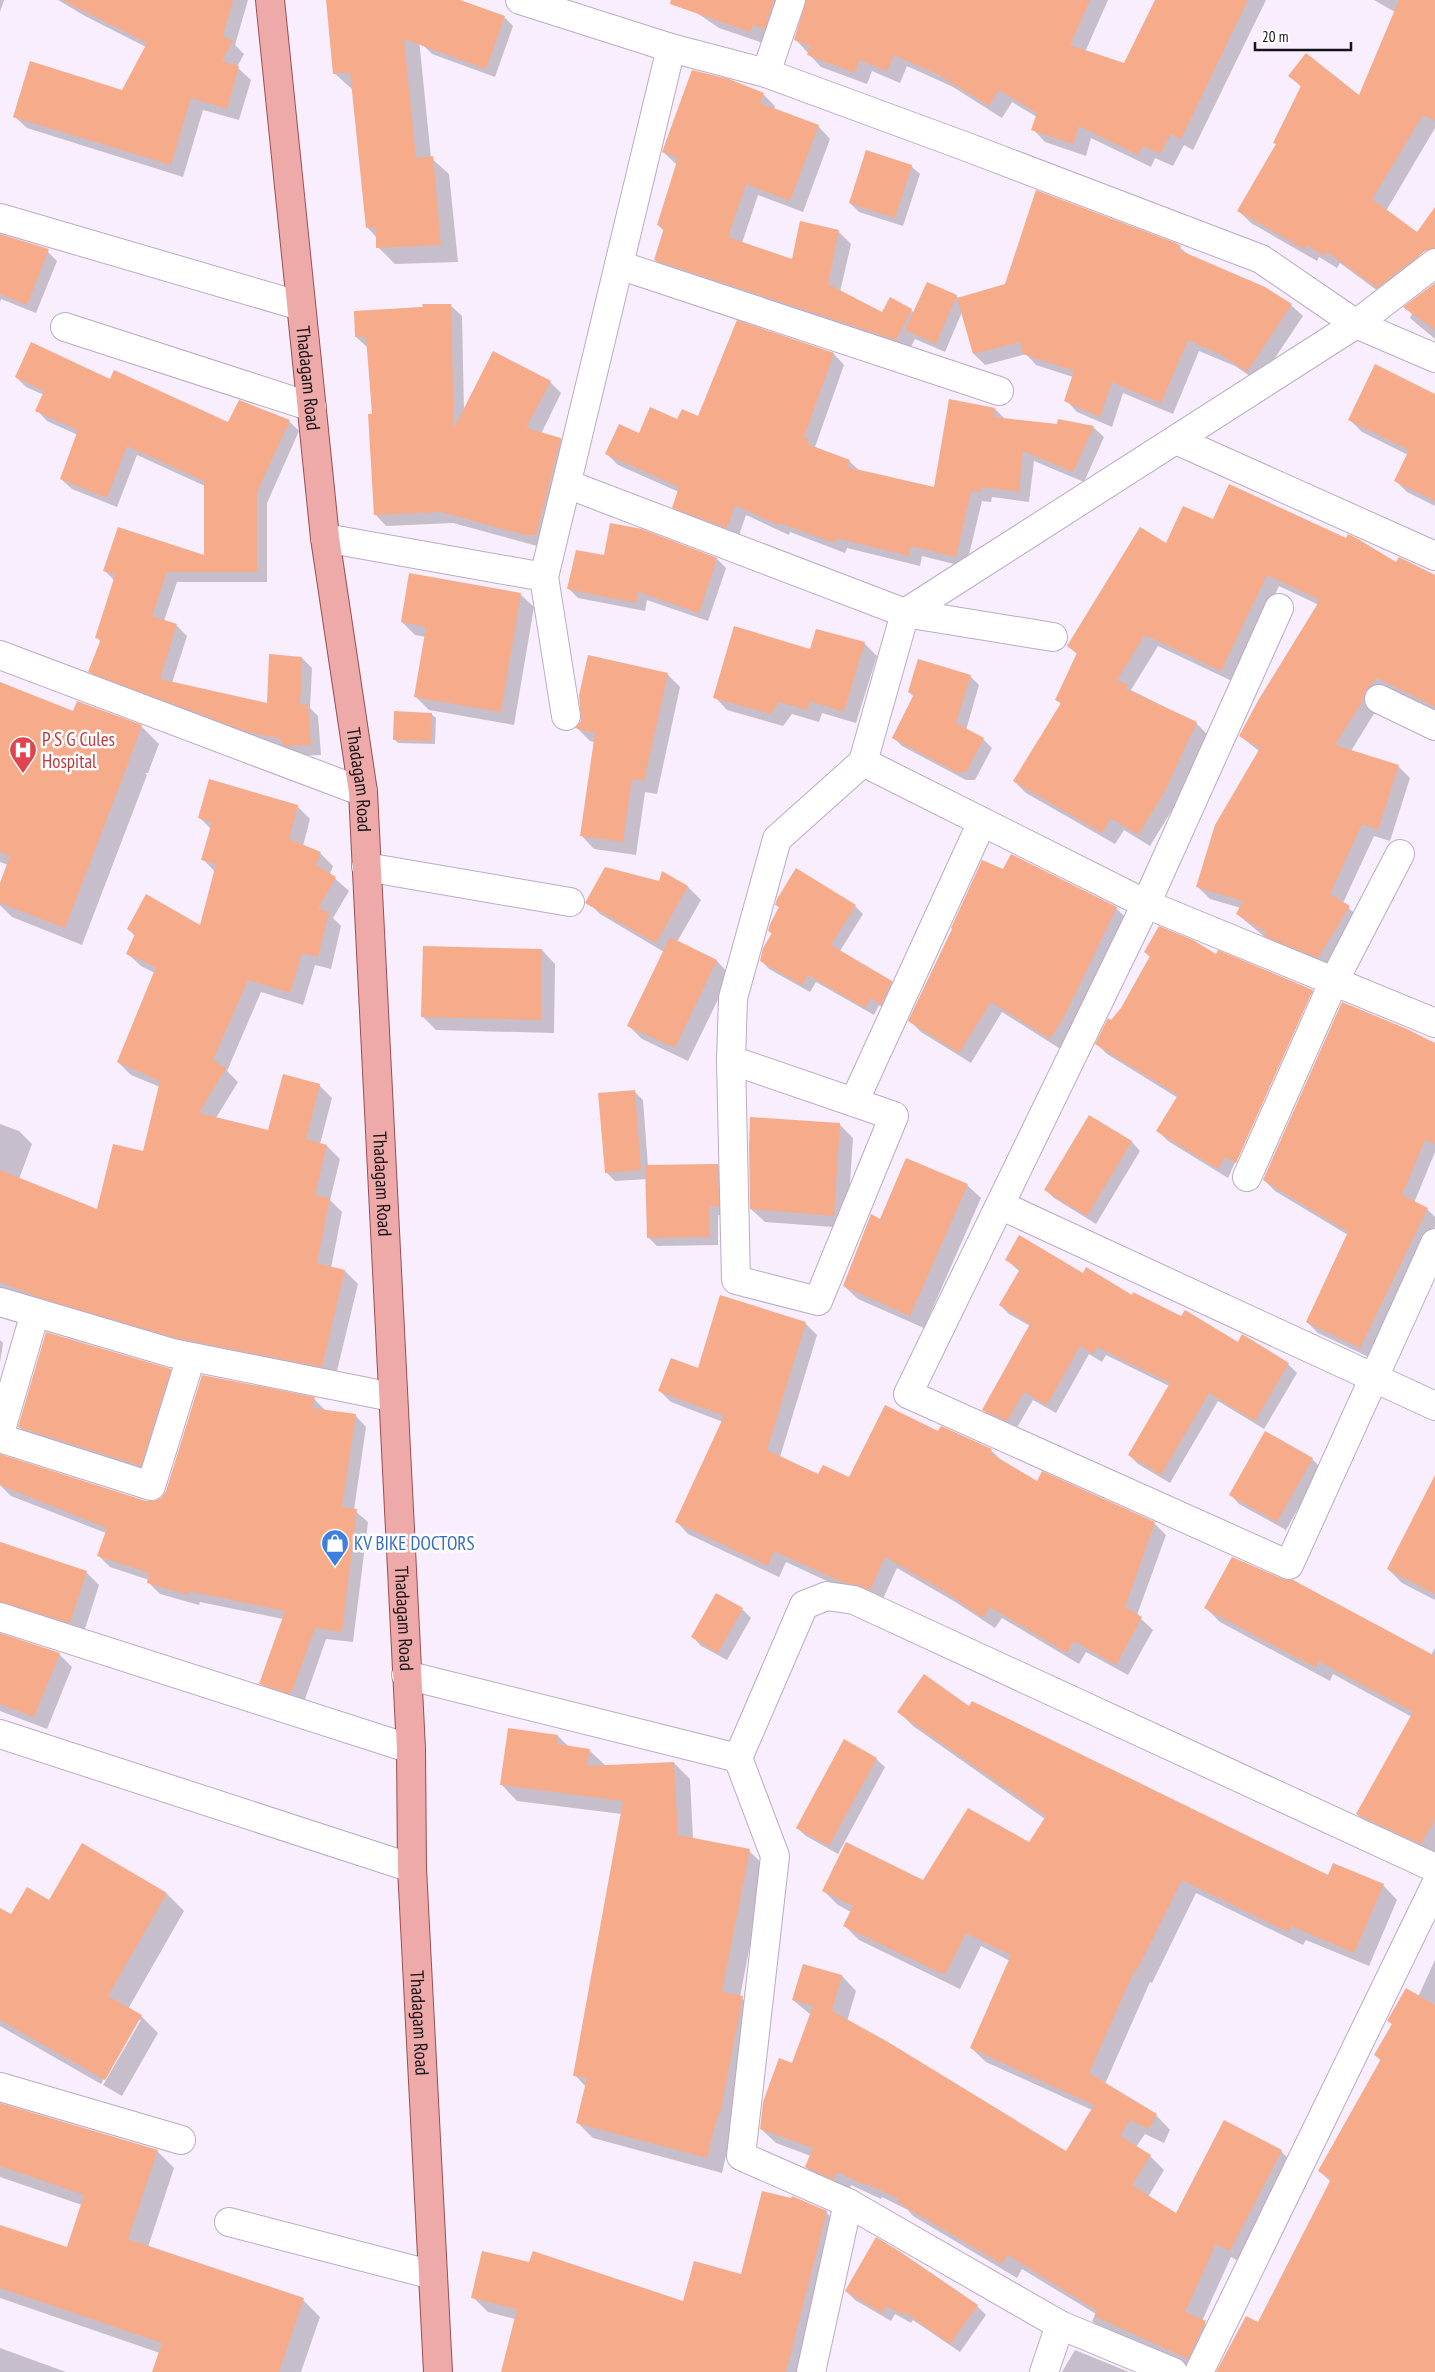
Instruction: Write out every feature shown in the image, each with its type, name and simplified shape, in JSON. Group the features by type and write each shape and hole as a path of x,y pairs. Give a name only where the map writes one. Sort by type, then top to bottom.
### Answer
{"main road":[{"name":"Thadagam Road","path":"270,0 325,538 363,792 411,1749 412,1868 438,2372"}],"street":[{"path":"520,0 671,48 766,73 1261,259 1356,324 1435,358"},
{"path":"766,73 790,0"},
{"path":"566,716 544,577 671,48"},
{"path":"0,218 301,306"},
{"path":"731,1060 894,1116 818,1301 736,1280 731,1060 733,998 777,839 863,762 905,613 1356,324 1435,263"},
{"path":"619,265 999,391"},
{"path":"65,327 312,407"},
{"path":"1176,440 1435,556"},
{"path":"567,484 905,613 1053,637"},
{"path":"325,538 544,577"},
{"path":"1279,608 1146,904 908,1394 1289,1565 1435,1244"},
{"path":"0,655 363,792"},
{"path":"1379,699 1435,726"},
{"path":"863,762 1146,904 1435,1024"},
{"path":"854,1102 982,822"},
{"path":"1247,1177 1334,981 1400,854"},
{"path":"366,867 570,902"},
{"path":"1000,1205 1435,1406"},
{"path":"0,1302 191,1357 392,1397"},
{"path":"0,1433 35,1313"},
{"path":"0,1438 152,1486 191,1357"},
{"path":"1172,2372 1060,2325 848,2203 741,2156 775,1856 738,1758 804,1605 827,1596 854,1600 1435,1868"},
{"path":"0,1617 411,1749"},
{"path":"406,1675 738,1758"},
{"path":"0,1734 412,1868"},
{"path":"1199,2372 1435,1886"},
{"path":"0,2087 181,2140"},
{"path":"811,2372 848,2203"},
{"path":"229,2222 433,2275"},
{"path":"1044,2372 1060,2325"}],"building":[{"path":"62,0 233,0 223,36 233,41 222,61 239,66 227,109 191,98 171,165 13,117 30,61 122,90 147,43"},
{"path":"326,0 460,0 505,16 486,69 404,39 416,158 433,156 441,245 376,248 376,227 366,228 350,72 333,74"},
{"path":"671,0 774,0 765,29 753,25 750,32 670,4"},
{"path":"806,0 1090,0 1070,45 1124,63 1155,0 1248,0 1181,139 1171,134 1160,154 1143,146 1138,155 1079,126 1073,144 1031,130 1037,113 999,90 989,106 939,75 894,55 887,71 859,60 855,73 807,55 810,46 794,40"},
{"path":"1399,0 1435,0 1435,121 1423,115 1372,199 1417,232 1435,207 1435,248 1425,251 1377,288 1327,252 1324,256 1307,245 1304,249 1237,211 1276,144 1273,143 1301,86 1288,76 1306,53 1359,95"},
{"path":"692,70 729,79 764,93 760,103 819,125 790,201 746,184 728,237 792,259 800,221 839,230 828,284 882,312 890,297 912,309 896,340 654,260 664,228 657,225 678,158 662,152"},
{"path":"866,150 912,165 895,218 849,203"},
{"path":"1036,190 1176,243 1181,246 1179,250 1265,287 1292,304 1247,372 1222,355 1188,340 1161,403 1112,382 1100,417 1064,401 1074,371 1023,354 1020,342 973,354 957,298 1005,284"},
{"path":"0,234 49,249 27,305 0,294"},
{"path":"927,282 957,295 936,344 905,330"},
{"path":"1435,283 1435,330 1403,307"},
{"path":"422,304 451,304 454,428 493,351 551,381 526,428 561,438 536,535 525,535 441,512 374,515 368,414 372,414 366,337 355,337 354,311 423,307"},
{"path":"737,320 834,353 804,437 809,439 807,444 850,460 847,467 934,487 949,399 995,408 994,417 1057,424 1058,419 1094,426 1073,472 1023,451 1019,492 981,487 981,492 971,491 956,557 911,546 909,556 836,538 835,543 779,523 778,525 735,505 727,528 672,508 679,487 605,454 619,424 639,433 650,407 677,419 682,409 698,416"},
{"path":"31,342 110,379 114,370 228,422 239,400 290,420 257,492 257,572 167,572 152,616 177,624 160,679 267,703 269,654 302,657 300,705 308,704 311,745 282,745 282,739 248,732 88,672 101,639 95,638 115,575 103,571 118,527 204,555 204,481 127,446 107,498 60,479 78,430 35,411 44,391 15,377"},
{"path":"1375,364 1435,394 1435,501 1394,481 1409,450 1348,420"},
{"path":"1229,484 1346,538 1348,534 1396,562 1399,557 1435,575 1435,707 1377,678 1365,692 1363,700 1335,745 1399,765 1378,830 1362,824 1330,894 1350,906 1318,958 1264,936 1266,932 1236,914 1243,901 1196,887 1215,825 1260,748 1239,736 1259,699 1320,600 1267,575 1221,671 1145,635 1117,680 1128,685 1126,689 1197,722 1164,793 1138,835 1111,818 1102,833 1013,781 1061,703 1055,700 1077,653 1067,646 1140,527 1166,543 1183,506 1213,519"},
{"path":"610,523 642,529 717,558 699,613 638,592 636,603 567,589 576,550 604,555"},
{"path":"409,573 521,593 501,712 414,697 426,627 401,622"},
{"path":"734,626 810,649 816,629 865,642 844,712 810,701 807,710 779,702 771,714 713,698"},
{"path":"588,655 668,673 644,781 632,779 623,842 580,836 595,733 575,728 581,721 579,695"},
{"path":"918,659 971,675 956,723 984,738 966,772 956,772 892,738 914,694 908,692"},
{"path":"0,682 73,711 77,701 142,725 131,755 128,756 131,756 65,928 0,903 0,883 10,856 0,852"},
{"path":"394,711 432,713 431,741 393,740"},
{"path":"209,779 298,805 289,839 321,852 316,865 336,877 318,909 329,912 318,957 302,953 290,993 248,980 213,1060 226,1068 199,1113 268,1130 283,1074 320,1084 306,1139 327,1145 315,1195 330,1198 317,1263 345,1270 322,1367 176,1338 43,1299 0,1282 0,1170 97,1209 113,1144 143,1151 160,1081 117,1062 156,967 126,954 135,934 127,929 146,894 200,925 216,864 201,860 212,822 198,818"},
{"path":"1011,854 1117,907 1064,1017 1050,1039 991,1002 959,1053 908,1021 952,929 982,860 1003,869"},
{"path":"605,867 659,881 662,871 688,886 656,943 585,903"},
{"path":"796,868 856,905 831,945 892,981 881,1005 871,998 865,1008 808,975 802,985 760,961 763,948 772,933 768,931 779,907 775,905 777,899"},
{"path":"1159,926 1193,940 1216,954 1218,950 1313,990 1236,1163 1225,1157 1218,1169 1156,1131 1178,1095 1095,1044 1108,1018 1111,1020 1121,1008 1150,956 1144,952"},
{"path":"670,937 717,960 675,1048 627,1026"},
{"path":"423,946 542,949 541,1020 421,1017"},
{"path":"1342,1002 1407,1029 1435,1043 1435,1144 1425,1140 1402,1195 1428,1208 1360,1348 1306,1322 1348,1232 1263,1180"},
{"path":"635,1090 641,1170 605,1173 598,1093"},
{"path":"1089,1115 1132,1141 1087,1216 1044,1190"},
{"path":"750,1117 840,1123 834,1216 750,1209"},
{"path":"906,1158 968,1184 910,1316 843,1286 871,1214 880,1219"},
{"path":"718,1164 719,1207 710,1206 710,1237 647,1238 645,1165"},
{"path":"1019,1235 1083,1273 1086,1267 1132,1295 1133,1292 1181,1316 1185,1310 1238,1342 1242,1334 1289,1363 1255,1421 1209,1393 1161,1475 1128,1455 1170,1383 1097,1347 1093,1354 1080,1346 1047,1405 1024,1392 1007,1421 982,1410 1030,1324 999,1305 1020,1269 1005,1260"},
{"path":"720,1295 806,1322 767,1450 818,1474 823,1465 849,1477 885,1405 938,1431 941,1426 992,1449 990,1453 1037,1481 1042,1471 1155,1522 1125,1607 1142,1617 1116,1665 1074,1641 1067,1653 990,1607 983,1618 944,1591 885,1557 870,1590 842,1582 774,1551 768,1566 675,1522 724,1416 658,1391 671,1358 698,1368"},
{"path":"46,1332 171,1369 141,1466 18,1427"},
{"path":"202,1375 315,1397 312,1408 356,1414 342,1507 357,1509 342,1632 315,1628 291,1694 259,1684 285,1611 189,1591 188,1595 147,1583 149,1573 97,1556 107,1528 0,1485 0,1454 146,1501 154,1501 161,1498 166,1491"},
{"path":"1265,1431 1313,1458 1277,1522 1229,1495"},
{"path":"1435,1475 1435,1594 1387,1569"},
{"path":"0,1542 87,1571 70,1623 0,1602"},
{"path":"1232,1557 1283,1579 1293,1580 1435,1656 1435,1819 1421,1844 1356,1814 1413,1712 1318,1661 1316,1668 1204,1608"},
{"path":"716,1593 743,1608 718,1653 691,1637"},
{"path":"0,1633 60,1653 34,1717 0,1704"},
{"path":"924,1674 969,1706 972,1701 1328,1875 1333,1863 1384,1884 1354,1953 1291,1926 1288,1932 1182,1880 1137,1970 1135,1969 1089,2073 1157,2114 1149,2129 1130,2120 1120,2136 1151,2155 1132,2185 1176,2213 1224,2120 1282,2150 1230,2251 1216,2244 1185,2312 1206,2321 1188,2359 1094,2316 1097,2311 1008,2255 1002,2264 897,2202 899,2199 836,2172 834,2180 805,2167 813,2148 760,2129 763,2102 779,2058 792,2063 813,2006 792,2000 803,1964 842,1975 832,2011 888,2042 1066,2151 1094,2105 970,2048 1011,1955 966,1933 945,1975 843,1926 853,1906 822,1891 846,1842 923,1880 968,1808 1029,1842 1046,1816 897,1712"},
{"path":"508,1728 558,1735 557,1744 590,1749 587,1766 674,1762 678,1835 750,1849 722,1992 743,1996 720,2115 718,2114 707,2158 576,2123 587,2078 573,2076 623,1801 500,1785"},
{"path":"844,1739 877,1758 829,1846 796,1828"},
{"path":"82,1843 167,1893 108,1996 142,2015 105,2080 0,2020 0,1908 11,1914 27,1887 49,1900"},
{"path":"1406,1988 1435,2005 1435,2372 1216,2372 1246,2316 1258,2322 1331,2179 1318,2171 1381,2059 1374,2055 1392,2024 1387,2021"},
{"path":"0,2103 158,2150 128,2239 304,2298 279,2372 152,2372 162,2343 0,2288 0,2225 67,2247 84,2195 0,2166"},
{"path":"762,2191 791,2198 792,2196 827,2211 786,2372 501,2372 517,2309 471,2298 482,2251 529,2262 533,2251 683,2301 694,2261 741,2274"},
{"path":"876,2237 978,2305 950,2344 904,2312 902,2315 886,2306 882,2313 845,2291"}],"place":[{"name":"P S G Cules Hospital","path":"23,774"},
{"name":"KV BIKE DOCTORS","path":"335,1567"}]}
